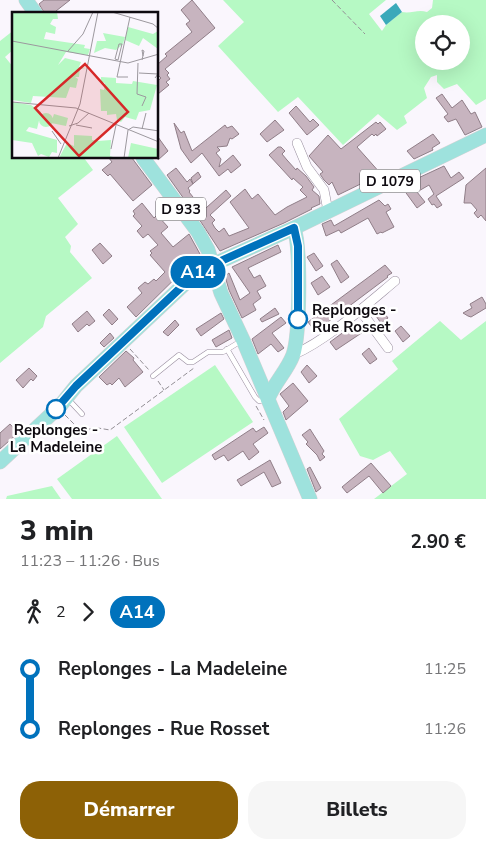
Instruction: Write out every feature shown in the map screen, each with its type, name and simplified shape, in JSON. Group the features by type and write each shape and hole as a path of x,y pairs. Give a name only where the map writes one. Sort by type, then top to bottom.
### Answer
{"main road":[{"path":"26,0 35,12"},
{"name":"D 1079","path":"0,462 63,402 76,386 192,277 212,265 328,212 486,135"},
{"name":"D 933","path":"144,159 198,232 208,250 220,288 310,499"},
{"path":"268,399 271,390 293,355 297,334 298,246 294,228"},
{"path":"192,277 205,278 220,288"}],"street":[{"path":"297,143 307,167 324,190 328,212"},
{"path":"293,355 306,350 395,281"},
{"path":"360,310 388,348"}],"lane":[{"path":"153,376 179,355 188,362 193,362 208,352 223,352 243,340"},
{"path":"227,349 255,397 259,401 268,399"},
{"path":"63,402 82,414"}],"path":[{"path":"332,0 365,34"},
{"path":"123,341 164,390"},
{"path":"63,402 67,417 80,430 98,428 110,430 193,368"},
{"path":"254,403 264,419"}],"green space":[{"path":"223,0 386,0 369,14 382,31 386,25 402,12 427,12 432,8 433,0 486,0 486,99 476,105 457,84 444,89 437,82 437,75 431,77 424,88 427,98 404,116 407,123 397,130 378,114 343,145 298,97 278,112 218,46 244,22"},
{"path":"12,32 12,51 5,57 12,66 12,159 85,159 93,170 58,198 78,224 65,237 71,246 70,252 92,278 46,316 43,327 0,363 0,41"},
{"path":"440,321 461,340 486,321 486,499 374,499 407,474 390,451 373,460 360,456 339,419 398,369 392,361"},
{"path":"215,365 253,422 162,483 124,427"},
{"path":"117,436 162,499 72,499 57,479"},
{"path":"52,486 61,499 6,499 7,496"}],"water":[{"path":"396,3 402,12 386,25 380,16"}],"building":[{"path":"44,0 70,0 57,12 44,12 39,4"},
{"path":"192,0 215,28 165,69 169,73 167,75 170,79 166,82 169,85 159,93 159,80 161,78 159,76 159,63 167,56 165,54 192,32 186,24 190,21 181,10"},
{"path":"442,94 452,108 462,100 471,114 475,112 482,127 465,135 456,119 448,122 444,117 448,114 436,98"},
{"path":"296,106 310,122 313,119 319,125 307,135 289,113"},
{"path":"275,120 284,130 267,142 260,134"},
{"path":"376,122 378,124 380,122 386,129 377,136 372,134 357,147 381,174 338,195 332,182 329,185 324,180 320,174 323,172 309,156 328,135 341,149"},
{"path":"174,123 181,133 184,131 192,151 225,125 227,128 232,126 239,134 232,139 230,138 227,146 217,147 220,150 216,153 221,159 219,167 233,155 241,165 231,173 228,169 219,176 202,153 191,163 181,149"},
{"path":"433,134 440,143 432,148 433,150 414,159 407,151"},
{"path":"159,138 168,151 159,159"},
{"path":"278,147 285,151 282,154 296,170 297,168 306,176 314,187 312,190 319,196 320,204 284,223 220,251 197,216 226,190 231,196 210,215 215,220 212,223 215,228 219,232 224,228 229,236 249,228 230,202 245,189 252,199 258,194 275,215 307,197 300,190 303,187 293,178 292,180 269,155"},
{"path":"110,159 133,159 152,185 133,201 110,174 108,176 102,170 112,162"},
{"path":"444,166 451,178 459,172 464,178 436,196 442,205 437,208 428,199 434,194 429,185 417,192 425,202 417,208 401,186"},
{"path":"176,168 187,182 190,179 193,184 188,188 193,197 189,200 192,203 189,206 167,175"},
{"path":"486,168 486,221 481,215 478,218 474,213 477,210 471,203 464,203 466,185"},
{"path":"198,172 201,177 193,184 191,178"},
{"path":"379,200 385,206 388,204 391,209 386,212 394,227 377,234 368,218 341,233 339,230 326,236 322,224 331,220 334,226"},
{"path":"142,203 154,218 157,215 168,227 161,233 173,247 189,234 200,254 136,317 127,307 142,293 138,288 145,282 148,284 154,279 156,281 165,272 150,255 152,253 150,251 158,245 148,234 143,238 137,231 142,226 133,216 135,214 133,211"},
{"path":"100,243 112,256 103,264 92,250"},
{"path":"278,245 281,252 248,268 254,278 260,275 266,286 257,291 261,298 253,304 256,310 242,318 229,290 225,276 229,273 240,300 250,293 232,267"},
{"path":"314,253 323,266 316,271 307,257"},
{"path":"337,260 349,277 341,283 331,264"},
{"path":"385,265 392,273 388,277 320,328 319,326 314,330 308,322"},
{"path":"322,276 330,287 318,295 311,283"},
{"path":"482,297 486,308 471,317 463,313 472,308 470,304"},
{"path":"380,307 388,318 381,323 373,312"},
{"path":"275,308 279,314 262,322 260,319"},
{"path":"109,309 118,319 112,325 103,315"},
{"path":"87,311 95,321 89,326 87,324 78,332 72,324"},
{"path":"221,313 224,319 201,336 196,329"},
{"path":"281,317 286,323 272,333 284,348 278,352 271,344 258,354 252,339"},
{"path":"175,320 179,325 168,336 163,332"},
{"path":"356,323 363,332 336,350 330,342"},
{"path":"401,326 410,336 403,342 395,331"},
{"path":"229,330 232,338 216,347 212,340"},
{"path":"110,333 114,338 104,347 100,343"},
{"path":"369,348 377,359 370,364 362,354"},
{"path":"126,351 134,358 133,360 143,372 125,387 119,378 112,385 110,383 107,385 99,377"},
{"path":"307,365 317,376 309,383 301,372"},
{"path":"29,368 37,376 33,381 31,379 23,388 16,380"},
{"path":"293,383 308,401 286,420 283,412 289,406 280,394"},
{"path":"10,424 18,433 0,449 0,433"},
{"path":"264,427 268,433 253,444 259,452 249,460 243,451 228,461 224,455 215,460 212,455 253,428 256,432"},
{"path":"310,429 324,451 322,454 325,457 320,461 306,444 308,442 302,435"},
{"path":"270,460 281,483 272,487 264,472 241,486 237,480"},
{"path":"371,463 391,486 383,493 369,476 347,493 342,487"},
{"path":"310,467 321,488 316,492 307,469"}],"bus line":[{"name":"A14","path":"56,409 76,386 177,289 192,277 212,265 294,228 298,246 298,319"}],"place":[{"name":"Replonges - Rue Rosset","path":"298,319"},
{"name":"Replonges - La Madeleine","path":"56,409"}]}
